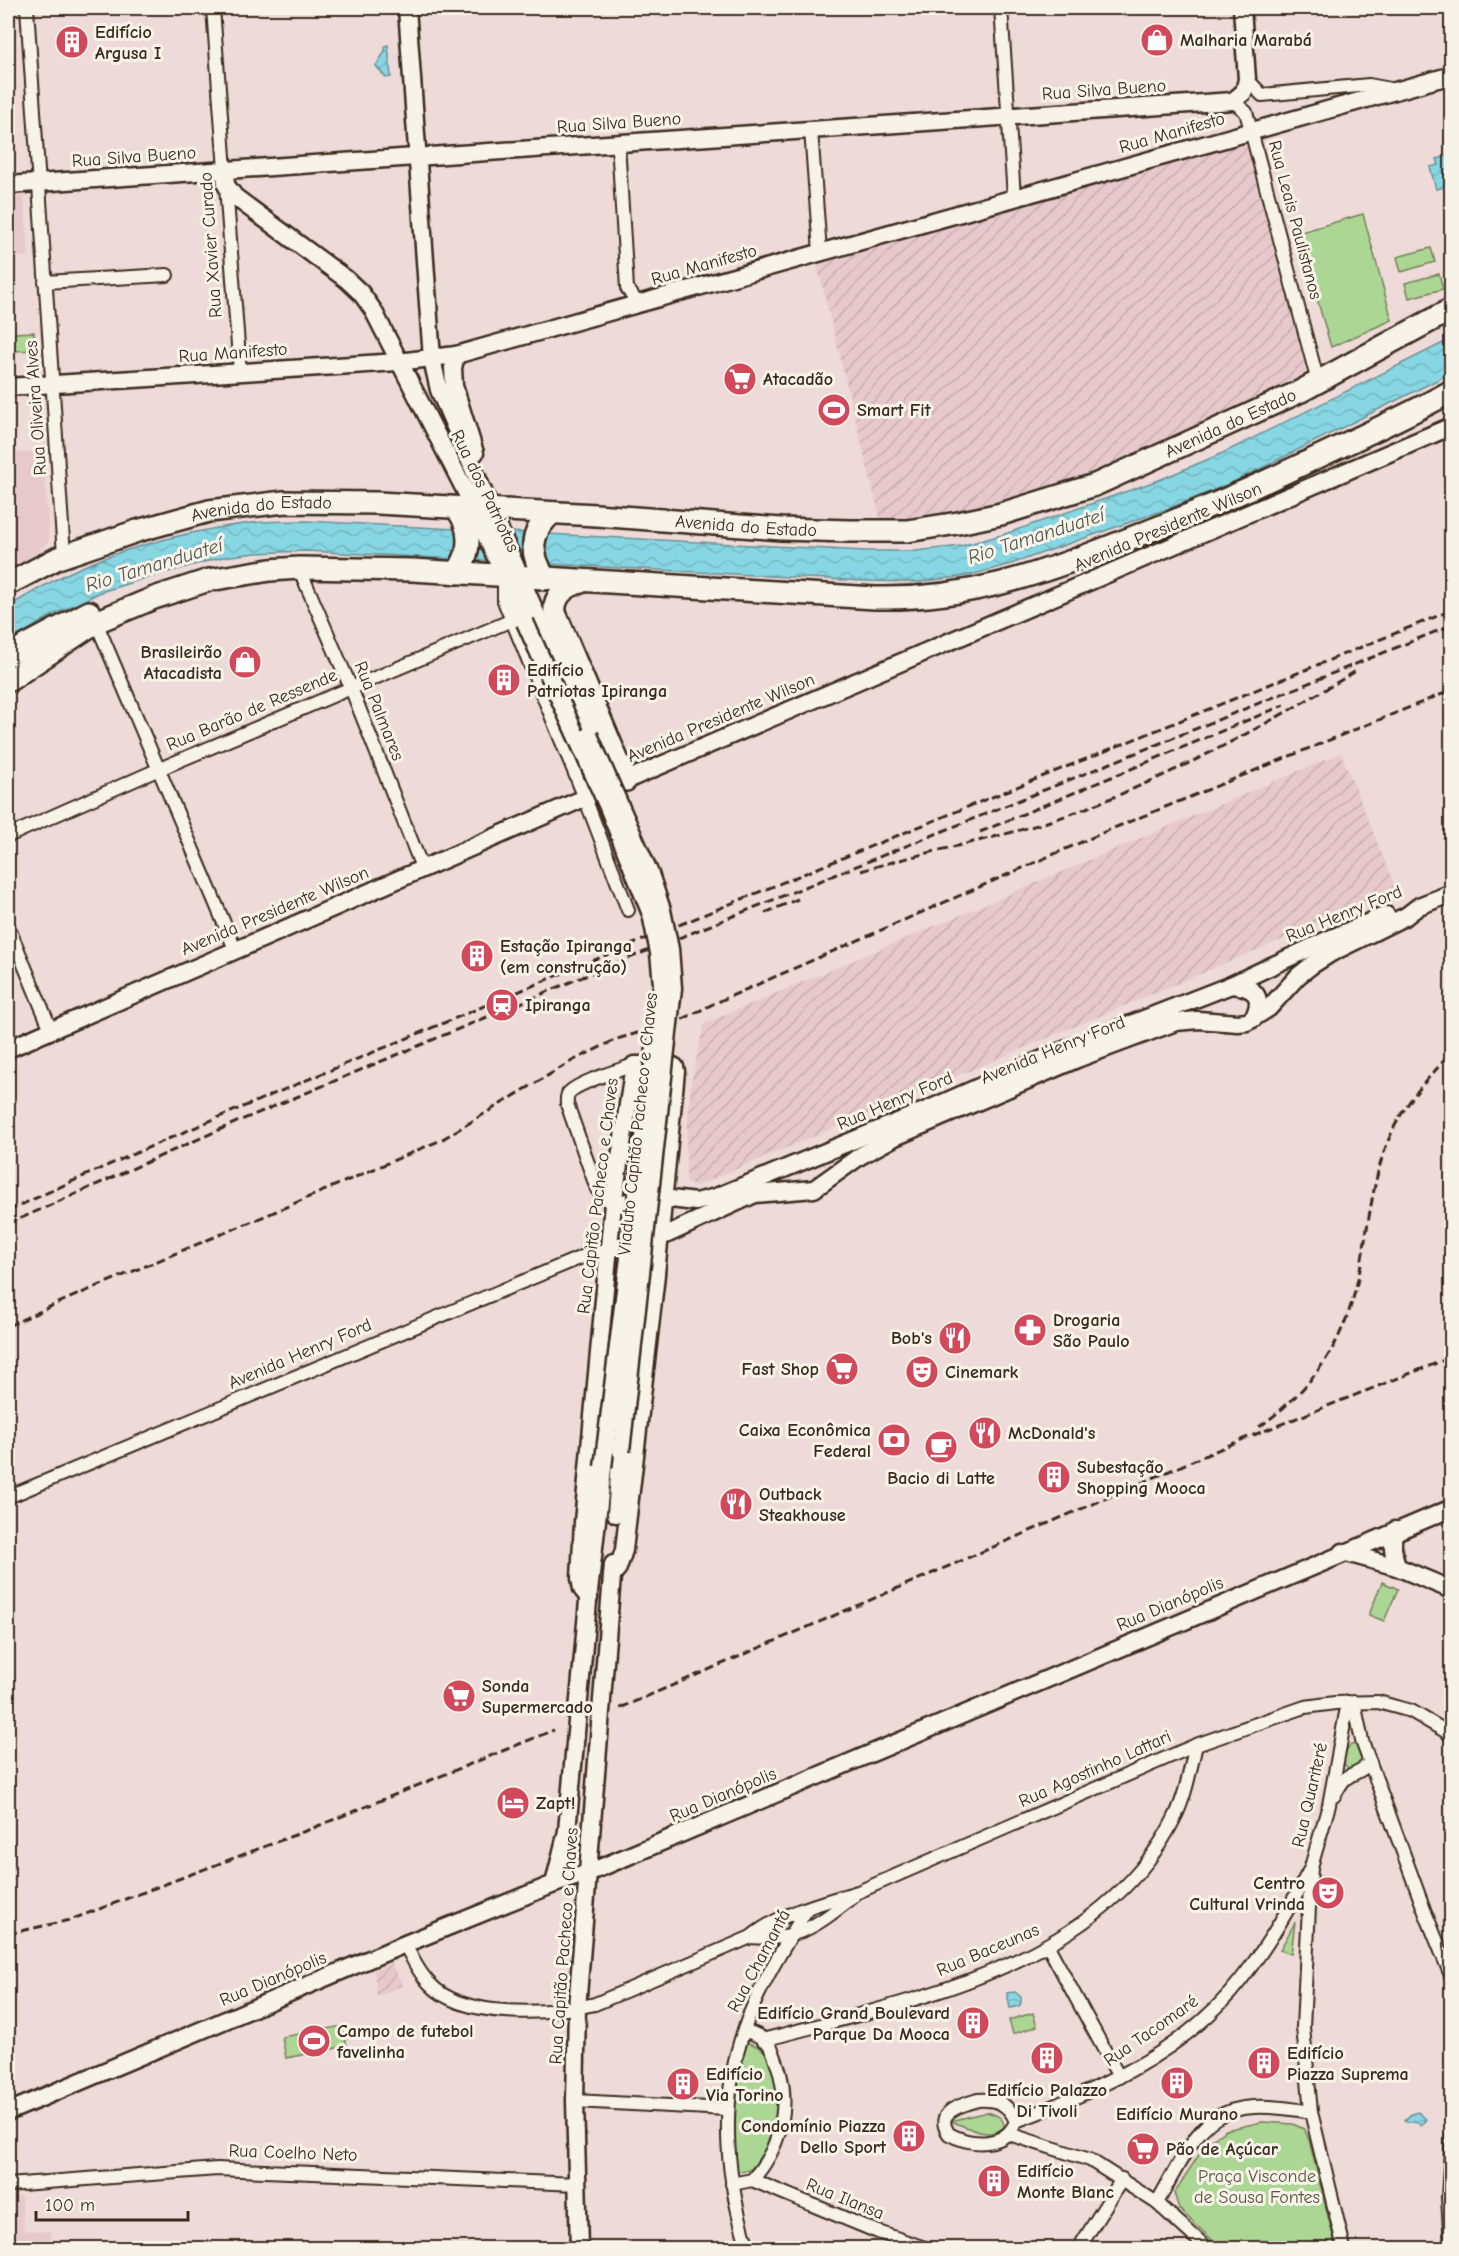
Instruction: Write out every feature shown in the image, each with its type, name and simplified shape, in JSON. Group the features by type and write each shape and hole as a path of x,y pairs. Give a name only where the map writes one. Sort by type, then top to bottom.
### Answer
{"highway":[{"name":"Avenida do Estado","path":"8,584 64,555 137,531 209,512 254,504 309,501 552,513 781,529 849,531 930,528 1001,514 1095,484 1318,382 1452,309"},
{"path":"8,681 96,622 153,598 209,580 270,570 299,568 456,573 581,582 896,598 972,591 1021,579 1182,519 1452,391"},
{"path":"456,573 465,559 468,542 466,524 474,509"},
{"path":"526,621 546,594 548,579 535,560 533,542 541,524 552,513"},
{"path":"581,582 569,586 559,594 554,608 555,613 626,780"},
{"path":"16,650 96,609 131,599 153,598"}],"main road":[{"name":"Rua dos Patriotas","path":"406,8 432,359 445,406 475,472 474,509"},
{"path":"1233,101 1244,92 1247,79 1242,8"},
{"name":"Rua Manifesto","path":"8,387 398,362 456,355 1452,75"},
{"name":"Rua Silva Bueno","path":"8,185 225,178 252,168 1233,101"},
{"path":"252,168 244,176 242,182 243,195 252,209"},
{"name":"Rua dos Patriotas","path":"225,178 236,197 354,285 373,310 474,509 512,578"},
{"path":"456,355 453,368 454,386 475,447 475,472"},
{"name":"Avenida Presidente Wilson","path":"8,1049 626,780 1452,426"},
{"name":"Viaduto Capitão Pacheco e Chaves","path":"512,578 526,621 651,914 659,954 662,984 658,1024 603,1467"},
{"name":"Viaduto Capitão Pacheco e Chaves","path":"526,621 650,874 662,910 670,949 673,988 671,1019 621,1451"},
{"path":"1253,1019 1269,1008 1298,976 1312,965 1331,953 1406,916 1419,906 1452,892"},
{"name":"Rua Henry Ford","path":"613,1204 662,1198 685,1202 705,1201 1054,1054 1231,985 1329,939 1401,910 1419,906"},
{"path":"1231,985 1245,986 1255,992 1258,1002 1253,1019"},
{"name":"Avenida Henry Ford","path":"814,1189 860,1156 895,1137 1116,1044 1188,1020 1238,1023 1253,1019"},
{"name":"Rua Capitão Pacheco e Chaves","path":"554,1884 567,1831 589,1598 583,1522 613,1204 634,1065 671,1065 676,1070 624,1550 611,1582"},
{"path":"805,1160 799,1168 798,1178 814,1189"},
{"path":"608,1249 659,1238 755,1194 814,1189"},
{"name":"Rua Capitão Pacheco e Chaves","path":"579,2248 575,2101 580,1946 588,1873 621,1451"},
{"path":"583,1522 603,1467"},
{"name":"Rua Capitão Pacheco e Chaves","path":"587,1553 603,1467"},
{"name":"Rua Dianópolis","path":"8,2112 405,1944 554,1884 588,1873 1395,1530 1452,1508"},
{"path":"1395,1530 1392,1551 1397,1567"},
{"path":"1343,1552 1397,1567 1452,1590"},
{"path":"587,1553 600,1556 605,1563 611,1582"},
{"path":"576,1735 586,1743 598,1743"},
{"path":"567,1831 570,1863 575,1869 588,1873"}],"street":[{"name":"Rua Oliveira Alves","path":"27,8 64,555"},
{"name":"Rua Xavier Curado","path":"213,8 240,372"},
{"path":"1001,8 1014,198"},
{"name":"Rua Manifesto","path":"1247,79 1258,93 1265,95 1369,85 1396,90"},
{"name":"Rua Leais Paulistanos","path":"1233,101 1246,112 1318,382"},
{"path":"811,130 820,252"},
{"path":"618,143 627,288 638,303"},
{"path":"45,282 166,275"},
{"name":"Rua Palmares","path":"299,568 351,688 423,870"},
{"path":"8,574 30,573"},
{"path":"526,621 585,798 628,910"},
{"name":"Rua Barão de Ressende","path":"8,836 351,688 526,621"},
{"path":"96,622 235,949"},
{"path":"8,926 51,1030"},
{"path":"613,1204 597,1189 567,1097 571,1091 581,1086 634,1065"},
{"name":"Avenida Henry Ford","path":"8,1497 589,1254 608,1249"},
{"path":"1351,1702 1362,1741 1425,1912 1452,1978"},
{"name":"Rua Agostinho Lattari","path":"858,1892 1196,1745 1305,1707 1351,1702 1378,1702 1411,1711 1452,1735"},
{"name":"Rua Quariteré","path":"1311,2112 1303,2027 1311,1867 1329,1805 1351,1702"},
{"path":"1340,1751 1346,1746 1362,1741"},
{"name":"Rua Baceunas","path":"763,2040 924,1996 972,1979 1047,1946 1097,1911 1124,1887 1145,1862 1175,1818 1196,1745"},
{"path":"1329,1805 1342,1782 1360,1772 1370,1762"},
{"name":"Rua Tacomaré","path":"1016,2121 1068,2102 1119,2077 1191,2030 1230,1993 1257,1958 1283,1919 1311,1867"},
{"path":"405,1944 430,1984 462,2005 478,2009 564,2010 596,2004 751,1937 762,1927 858,1892"},
{"path":"751,1937 790,1936 812,1927 858,1892"},
{"name":"Rua Chamantá","path":"732,2184 727,2109 744,2030 753,2007 790,1936 807,1909"},
{"path":"1047,1946 1119,2077"},
{"path":"744,2030 768,2043 777,2061 784,2110 774,2147 766,2163 752,2180 732,2184 748,2248"},
{"path":"991,2100 1000,2102 1010,2109 1016,2121 1009,2134 993,2142 959,2139 947,2132 944,2124 945,2116 954,2108 966,2103 991,2100"},
{"path":"575,2101 727,2109"},
{"path":"1157,2203 1187,2150 1208,2122 1222,2113 1236,2108 1276,2106 1311,2112 1344,2248"},
{"path":"1009,2134 1090,2160 1157,2203 1207,2248"},
{"path":"1451,2248 1448,2197 1452,2134"},
{"name":"Rua Coelho Neto","path":"8,2185 217,2169 577,2184"},
{"path":"1079,2248 1122,2179"},
{"name":"Rua Ilansa","path":"752,2180 878,2232 925,2248"}],"shaded area":[{"path":"1246,143 1306,371 1298,386 1126,464 999,506 910,522 881,522 817,265"},
{"path":"24,196 29,256 8,258 8,197"},
{"path":"43,451 49,541 27,562 8,563 8,454"},
{"path":"1341,753 1397,891 696,1186 686,1182 686,1146 691,1083 704,1024"},
{"path":"391,1963 403,1985 377,1997 374,1970"},
{"path":"21,2196 24,2230 51,2232 51,2248 8,2248 8,2197"}],"green space":[{"path":"1363,214 1392,320 1331,347 1298,233"},
{"path":"1431,248 1435,262 1401,272 1397,257"},
{"path":"1439,274 1443,289 1409,298 1405,283"},
{"path":"34,332 35,350 14,351 13,333"},
{"path":"1382,1582 1398,1589 1384,1621 1369,1615"},
{"path":"1361,1744 1366,1761 1360,1769 1349,1769 1343,1763 1344,1752 1351,1745"},
{"path":"1295,1922 1291,1954 1280,1950"},
{"path":"1033,2013 1037,2026 1013,2034 1009,2020"},
{"name":"Campo de futebol favelinha","path":"342,2026 347,2046 286,2058 282,2037"},
{"path":"745,2042 762,2049 770,2059 779,2089 779,2105 775,2130 760,2160 746,2171 737,2171 732,2122"},
{"path":"987,2112 1001,2119 1004,2127 992,2133 985,2133 951,2121"},
{"name":"Praça Visconde de Sousa Fontes","path":"1262,2122 1293,2124 1304,2129 1309,2140 1336,2248 1221,2248 1179,2209 1174,2193 1206,2144 1226,2130"}],"water":[{"path":"388,45 391,77 386,78 376,66 385,51 385,46"},
{"path":"1451,155 1451,182 1450,179 1444,181 1445,187 1436,189 1430,167 1439,165 1437,159"},
{"name":"Rio Tamanduateí","path":"1451,339 1451,373 1236,481 1170,508 1011,564 967,576 917,582 864,581 306,551 256,553 223,557 101,592 53,615 8,642 8,607 68,573 148,544 190,533 251,523 306,521 865,551 915,551 961,546 1002,535 1159,480 1223,453"},
{"path":"1015,1992 1021,1997 1021,2003 1019,2006 1010,2008 1007,1993"},
{"path":"1418,2112 1426,2119 1421,2126 1415,2121 1405,2120 1410,2115"}],"railway":[{"path":"8,1211 182,1133 599,958 1452,610"},
{"path":"8,1224 239,1121 585,976 1452,625"},
{"path":"861,871 1023,829 1113,798 1219,748 1356,671"},
{"path":"8,1326 441,1140 572,1061 617,1039 679,1021 1109,830 1452,690"},
{"path":"980,832 1284,705"},
{"path":"765,913 798,899"},
{"path":"1259,1427 1283,1408 1306,1385 1334,1345 1354,1296 1370,1208 1387,1144 1397,1121 1411,1100 1452,1052"},
{"path":"620,1708 1241,1440 1452,1357"},
{"path":"8,1934 70,1920 308,1830 554,1730"}],"place":[{"name":"Malharia Marabá","path":"1157,40"},
{"name":"Edifício Argusa I","path":"72,42"},
{"name":"Atacadão","path":"740,379"},
{"name":"Smart Fit","path":"834,410"},
{"name":"Brasileirão Atacadista","path":"245,662"},
{"name":"Edifício Patriotas Ipiranga","path":"504,680"},
{"name":"Estação Ipiranga (em construção)","path":"477,956"},
{"name":"Ipiranga","path":"502,1005"},
{"name":"Drogaria São Paulo","path":"1030,1330"},
{"name":"Bob's","path":"955,1338"},
{"name":"Fast Shop","path":"842,1369"},
{"name":"Cinemark","path":"922,1372"},
{"name":"McDonald's","path":"985,1433"},
{"name":"Caixa Econômica Federal","path":"894,1440"},
{"name":"Bacio di Latte","path":"941,1447"},
{"name":"Subestação Shopping Mooca","path":"1054,1477"},
{"name":"Outback Steakhouse","path":"736,1504"},
{"name":"Sonda Supermercado","path":"459,1696"},
{"name":"Zapt!","path":"513,1803"},
{"name":"Centro Cultural Vrinda","path":"1328,1893"},
{"name":"Edifício Grand Boulevard Parque Da Mooca","path":"973,2023"},
{"name":"Campo de futebol favelinha","path":"314,2041"},
{"name":"Edifício Palazzo Di Tivoli","path":"1047,2058"},
{"name":"Edifício Piazza Suprema","path":"1264,2063"},
{"name":"Edifício Murano","path":"1177,2083"},
{"name":"Edifício Via Torino","path":"683,2084"},
{"name":"Condomínio Piazza Dello Sport","path":"909,2136"},
{"name":"Pão de Açúcar","path":"1143,2149"},
{"name":"Edifício Monte Blanc","path":"994,2181"}]}
